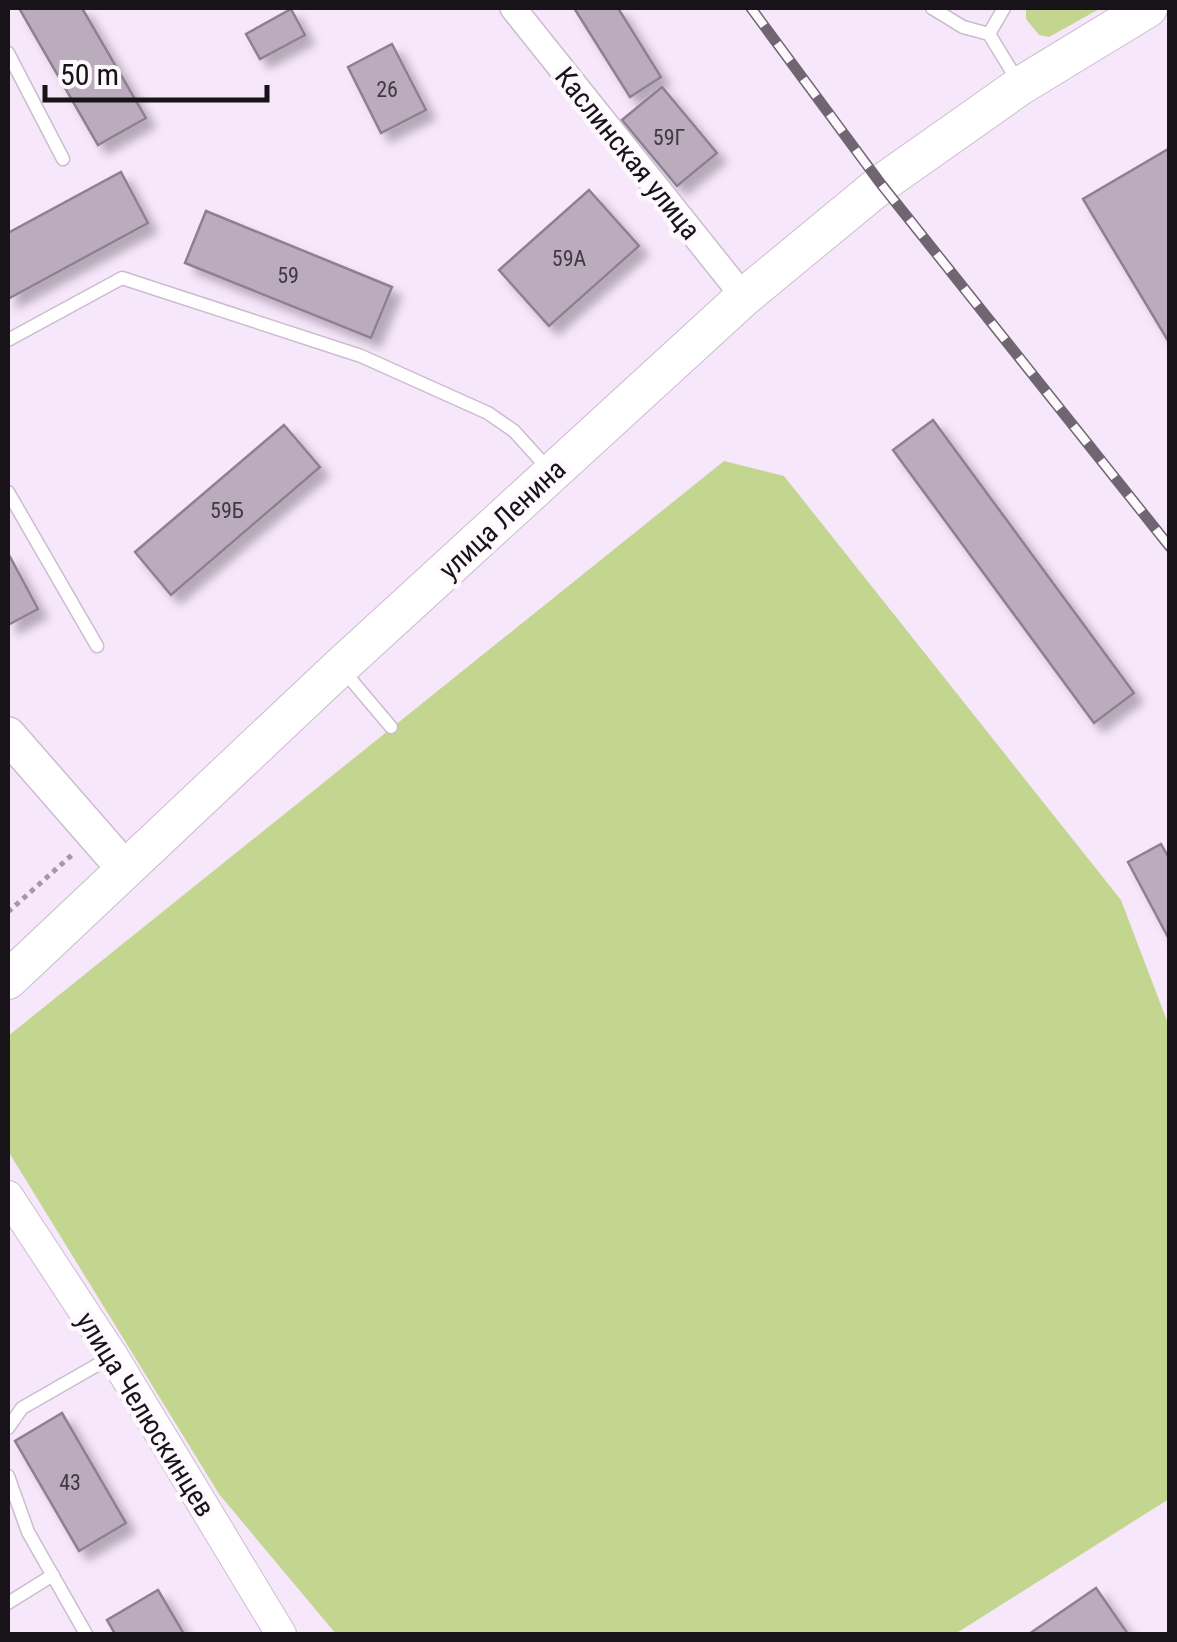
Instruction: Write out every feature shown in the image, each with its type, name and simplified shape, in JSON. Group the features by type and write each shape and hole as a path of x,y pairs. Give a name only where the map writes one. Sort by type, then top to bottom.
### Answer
{"main road":[{"name":"улица Ленина","path":"8,980 340,667 744,297 881,184 1020,86 1148,8"},
{"path":"8,734 125,869"}],"street":[{"name":"Каслинская улица","path":"513,8 744,297"},
{"name":"улица Челюскинцев","path":"8,1196 112,1356 281,1634"}],"lane":[{"path":"932,8 963,26 989,34 1020,86"},
{"path":"989,34 1004,8"},
{"path":"8,53 64,159"},
{"path":"8,340 122,278 360,356 488,413 514,430 552,473"},
{"path":"8,492 96,646"},
{"path":"340,667 391,727"},
{"path":"8,1428 22,1408 112,1356"},
{"path":"8,1476 28,1532 86,1634"},
{"path":"8,1602 52,1576"}],"path":[{"path":"8,912 95,835"}],"green space":[{"path":"1026,8 1101,8 1049,37 1039,35 1026,19"},
{"path":"724,461 784,476 1121,900 1169,1026 1169,1499 955,1634 336,1634 219,1494 8,1151 8,1036"}],"building":[{"path":"19,8 82,8 146,118 98,145"},
{"path":"574,8 618,8 661,77 630,97"},
{"path":"291,9 305,35 260,59 246,34"},
{"path":"392,44 426,110 381,133 348,67"},
{"path":"662,87 717,153 677,186 622,120"},
{"path":"1170,148 1170,344 1083,199"},
{"path":"121,172 148,223 8,299 8,233"},
{"path":"589,190 639,246 549,326 499,270"},
{"path":"206,211 392,287 371,338 185,263"},
{"path":"933,420 1134,693 1094,723 893,450"},
{"path":"284,425 320,467 171,595 135,552"},
{"path":"8,553 38,609 8,625"},
{"path":"1161,844 1170,860 1170,941 1128,862"},
{"path":"62,1413 126,1523 79,1551 15,1441"},
{"path":"1096,1588 1128,1634 1029,1634"},
{"path":"158,1590 184,1634 115,1634 107,1620"}],"railway":[{"path":"751,8 881,184 1170,547"}]}
